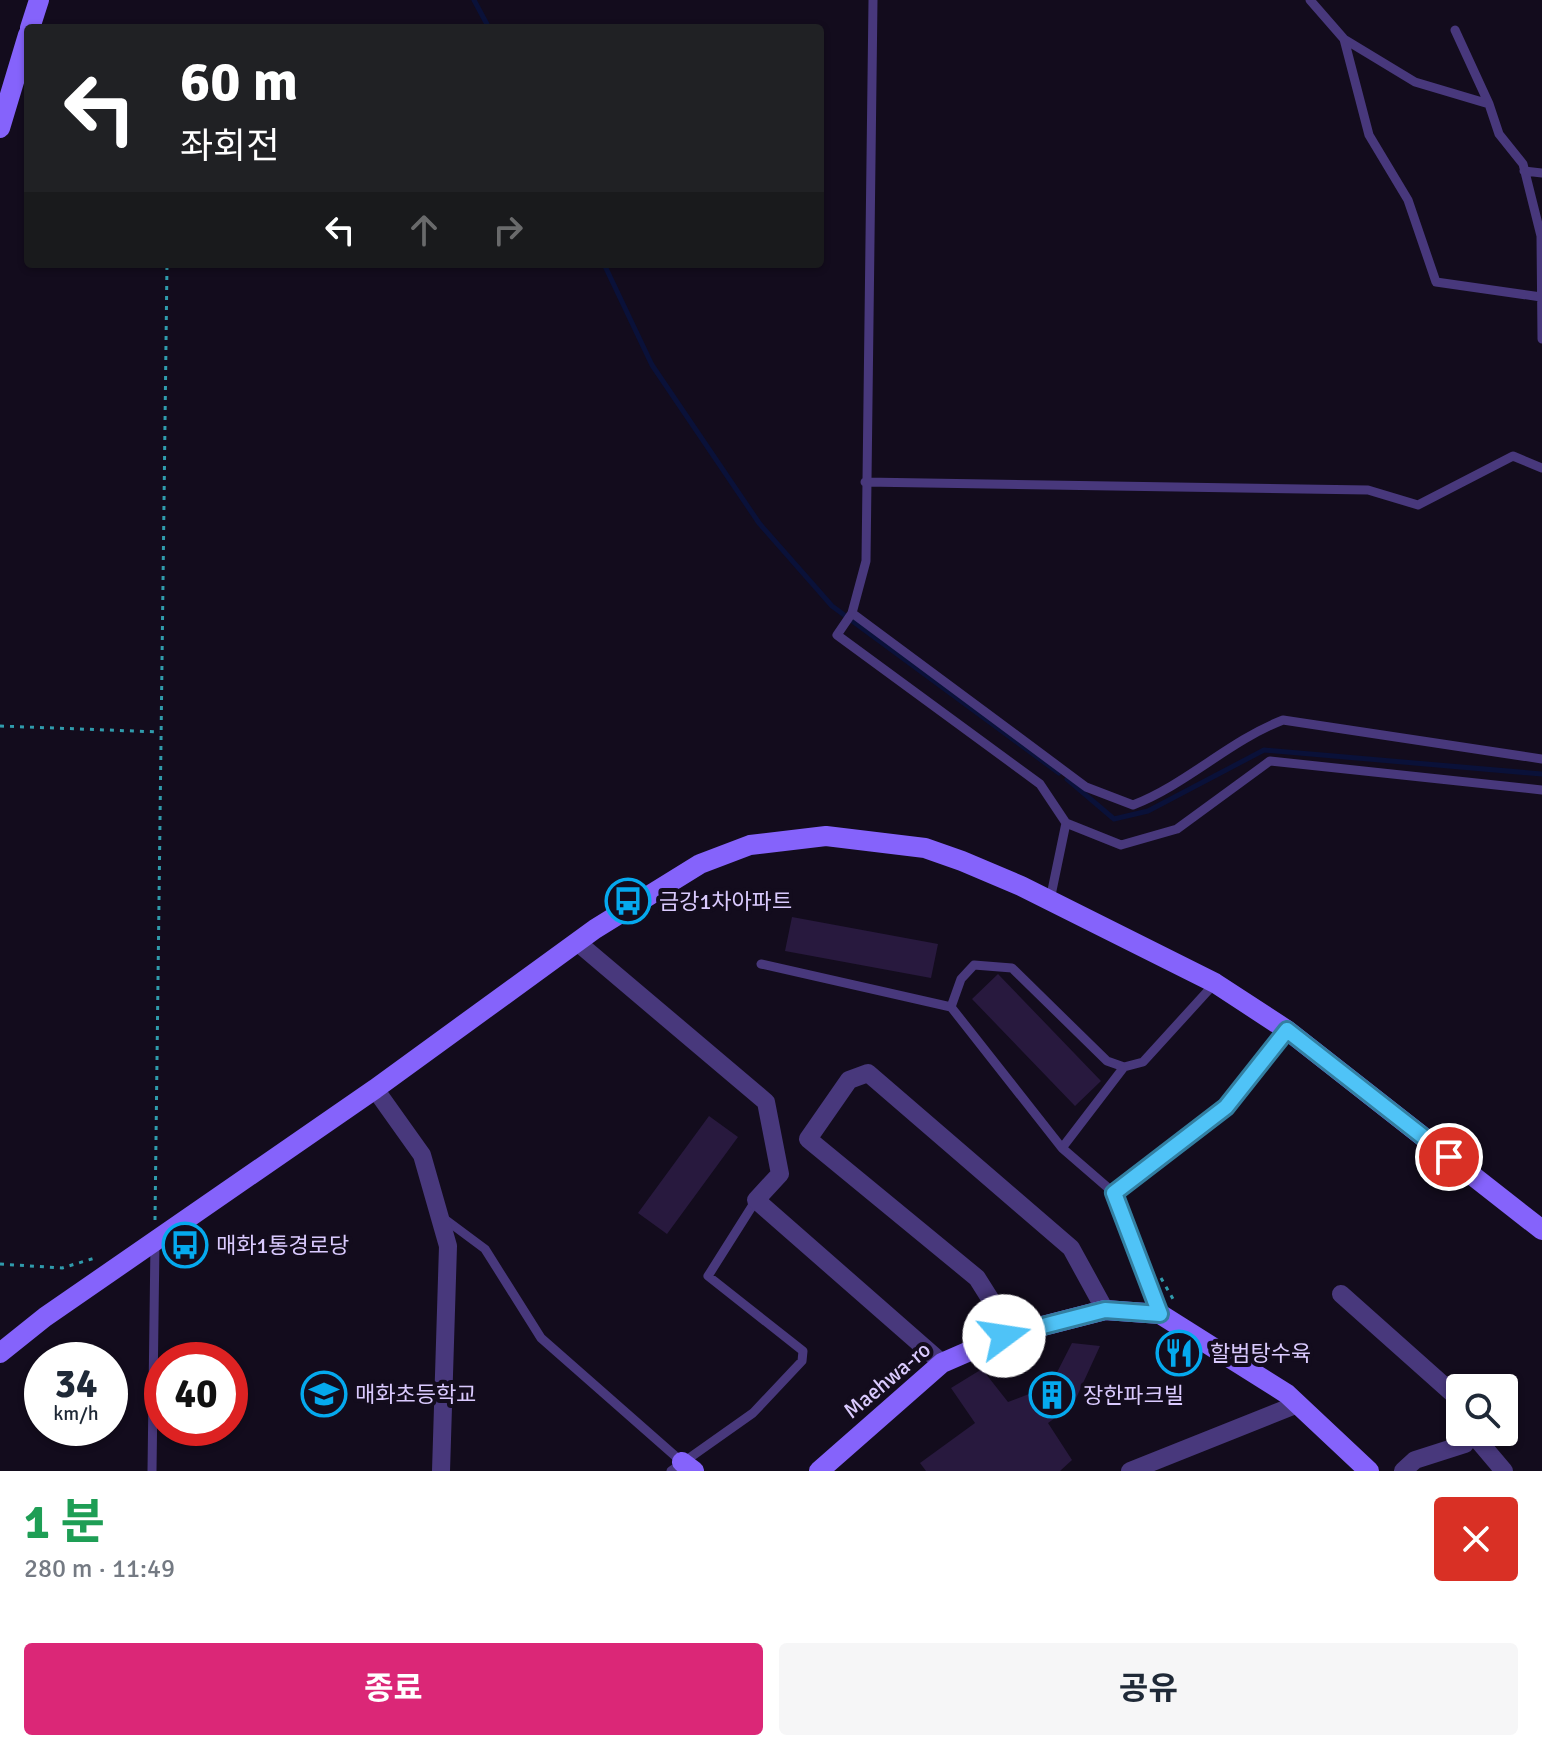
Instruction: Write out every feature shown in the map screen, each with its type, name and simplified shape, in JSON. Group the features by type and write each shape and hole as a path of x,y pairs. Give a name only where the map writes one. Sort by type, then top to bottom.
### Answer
{"street":[{"path":"31,24 39,0"},
{"path":"0,128 24,48"},
{"path":"0,1353 45,1317 375,1089 577,942 700,864 725,852 776,840 826,836 925,848 1050,900 1215,983 1287,1030 1542,1230"},
{"path":"577,942 766,1102 780,1174 756,1200 942,1363"},
{"path":"1004,1336 994,1305 977,1278 808,1139 849,1080 868,1073 1071,1248 1105,1310"},
{"path":"375,1089 422,1155 448,1246 441,1471"},
{"path":"1341,1294 1446,1388"},
{"name":"Maehwa-ro","path":"819,1471 942,1363 1004,1336 1105,1310 1160,1314 1298,1404 1361,1468"},
{"path":"1130,1471 1298,1404"},
{"path":"1403,1471 1415,1460 1459,1446"},
{"path":"1483,1446 1504,1471"}],"lane":[{"path":"873,0 866,561 852,613 837,635 1040,784 1066,823 1121,845 1177,829 1270,761 1542,790"},
{"path":"1310,0 1344,39 1415,82 1489,104"},
{"path":"1455,30 1489,104 1499,134 1524,171 1541,236 1542,339"},
{"path":"1344,39 1369,135 1408,200 1436,282 1541,297"},
{"path":"1524,171 1542,173"},
{"path":"865,482 1368,490 1418,505 1513,456 1542,468"},
{"path":"852,613 1086,787 1133,805 1155,797 1253,732 1283,720 1542,759"},
{"path":"1050,900 1066,823"},
{"path":"761,964 951,1007 1062,1148 1114,1193 1160,1314"},
{"path":"951,1007 961,979 974,965 1012,968 1107,1061 1124,1067 1143,1062 1215,983"},
{"path":"1114,1193 1226,1107 1287,1030"},
{"path":"1062,1148 1124,1067"},
{"path":"439,1215 485,1249 541,1338 682,1468 753,1413 802,1361 803,1351 708,1276 756,1200"},
{"path":"152,1471 155,1240"}],"path":[{"path":"155,1240 167,268"},
{"path":"0,726 161,732"},
{"path":"0,1264 62,1268 102,1256"}],"building":[{"path":"792,917 938,944 931,978 785,951"},
{"path":"998,974 1101,1081 1075,1106 972,999"},
{"path":"709,1116 738,1137 667,1234 638,1213"},
{"path":"1072,1343 1100,1346 1073,1405 1048,1423 1072,1460 1060,1471 926,1471 920,1463 975,1423 951,1388 982,1369 1008,1402 1050,1386"}],"waterway":[{"path":"474,0 487,24"},
{"path":"606,268 652,365 759,523 832,606 1059,773"},
{"path":"1067,779 1114,819 1148,811 1264,750 1542,774"}],"place":[{"name":"금강1차아파트","path":"628,901"},
{"name":"매화1통경로당","path":"185,1245"},
{"name":"할범탕수육","path":"1179,1353"},
{"name":"매화초등학교","path":"324,1394"},
{"name":"장한파크빌","path":"1052,1395"}],"route":[{"path":"1004,1336 1105,1310 1160,1314 1114,1193 1186,1141 1226,1107 1287,1030 1449,1157"}]}
